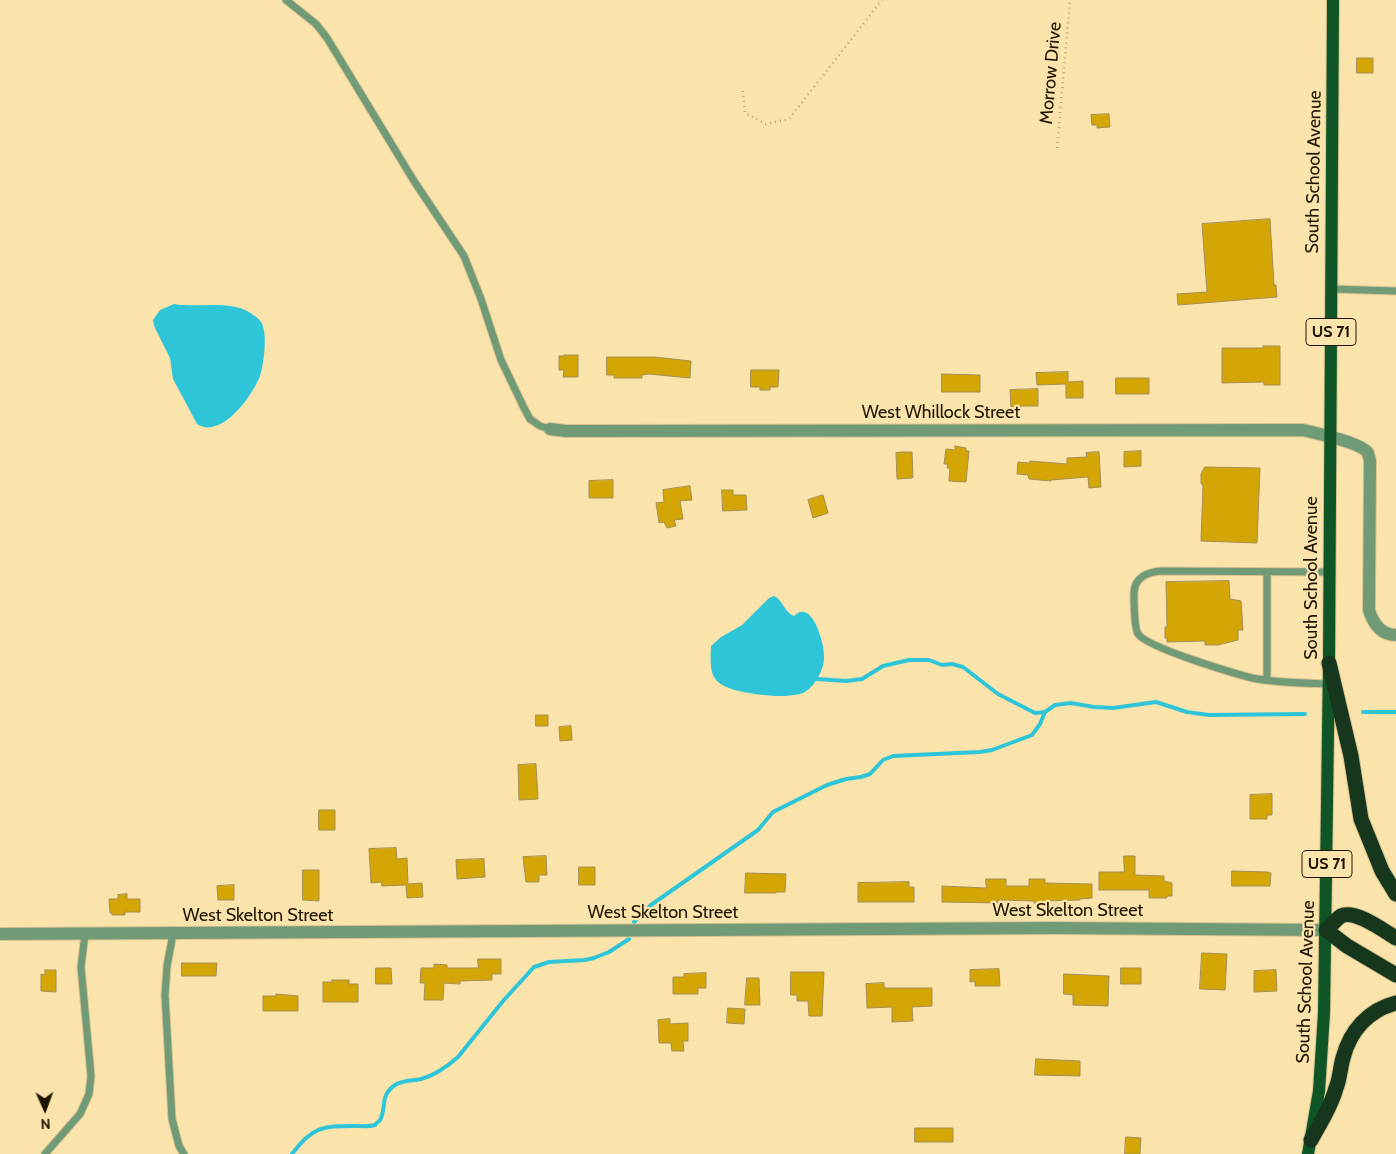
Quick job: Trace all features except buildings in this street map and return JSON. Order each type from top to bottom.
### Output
[{"type":"highway","points":[[1329,663],[1351,756],[1362,819],[1382,871],[1396,894]]},
{"type":"highway","points":[[1396,938],[1363,918],[1347,914],[1340,917],[1326,930],[1347,946],[1396,975]]},
{"type":"highway","points":[[1309,1147],[1332,1101],[1337,1088],[1346,1047],[1358,1026],[1376,1011],[1396,1004]]},
{"type":"main road","name":"South School Avenue","points":[[1309,1147],[1316,1111],[1322,1059],[1326,930],[1333,0]]},
{"type":"street","name":"West Whillock Street","points":[[550,429],[566,431],[1303,430],[1362,448],[1368,454],[1370,461],[1369,610],[1373,622],[1381,630],[1391,635],[1396,635]]},
{"type":"street","name":"West Skelton Street","points":[[0,934],[1054,928],[1326,930]]},
{"type":"lane","points":[[286,0],[316,24],[327,38],[414,181],[464,256],[481,299],[501,360],[524,408],[530,419],[540,426],[550,429]]},
{"type":"lane","points":[[1331,289],[1396,291]]},
{"type":"lane","points":[[1329,572],[1153,571],[1141,577],[1135,587],[1134,595],[1136,628],[1144,640],[1159,647],[1252,678],[1329,684]]},
{"type":"lane","points":[[1267,572],[1267,680]]},
{"type":"lane","points":[[45,1154],[80,1114],[90,1094],[91,1076],[81,967],[85,934]]},
{"type":"lane","points":[[173,934],[167,966],[165,995],[172,1119],[179,1146],[184,1154]]},
{"type":"path","points":[[743,91],[745,113],[766,124],[789,119],[882,0]]},
{"type":"path","name":"Morrow Drive","points":[[1057,148],[1070,0]]},
{"type":"water","points":[[174,304],[226,305],[243,309],[260,320],[263,327],[265,340],[260,376],[251,394],[243,404],[226,421],[216,426],[206,427],[197,424],[173,379],[170,358],[154,326],[153,320],[160,310]]},
{"type":"water","points":[[774,596],[780,600],[791,614],[794,616],[799,612],[804,612],[812,618],[816,625],[824,653],[824,663],[818,678],[807,691],[788,696],[754,694],[722,685],[713,676],[711,646],[721,637],[742,625],[769,598]]},
{"type":"waterway","points":[[817,679],[846,681],[862,679],[883,666],[909,660],[929,660],[942,665],[952,664],[963,667],[998,694],[1035,713],[1045,712]]},
{"type":"waterway","points":[[634,922],[651,905],[758,830],[773,812],[827,785],[870,774],[883,760],[893,756],[980,752],[992,750],[1032,735],[1040,724],[1045,712],[1055,705],[1071,703],[1113,708],[1156,702],[1187,712],[1209,715],[1305,714]]},
{"type":"waterway","points":[[1363,712],[1396,712]]},
{"type":"waterway","points":[[292,1154],[306,1138],[318,1130],[343,1126],[375,1125],[380,1121],[385,1098],[390,1089],[401,1082],[421,1079],[431,1075],[458,1057],[503,1001],[534,967],[549,962],[594,958],[609,952],[629,939]]}]
